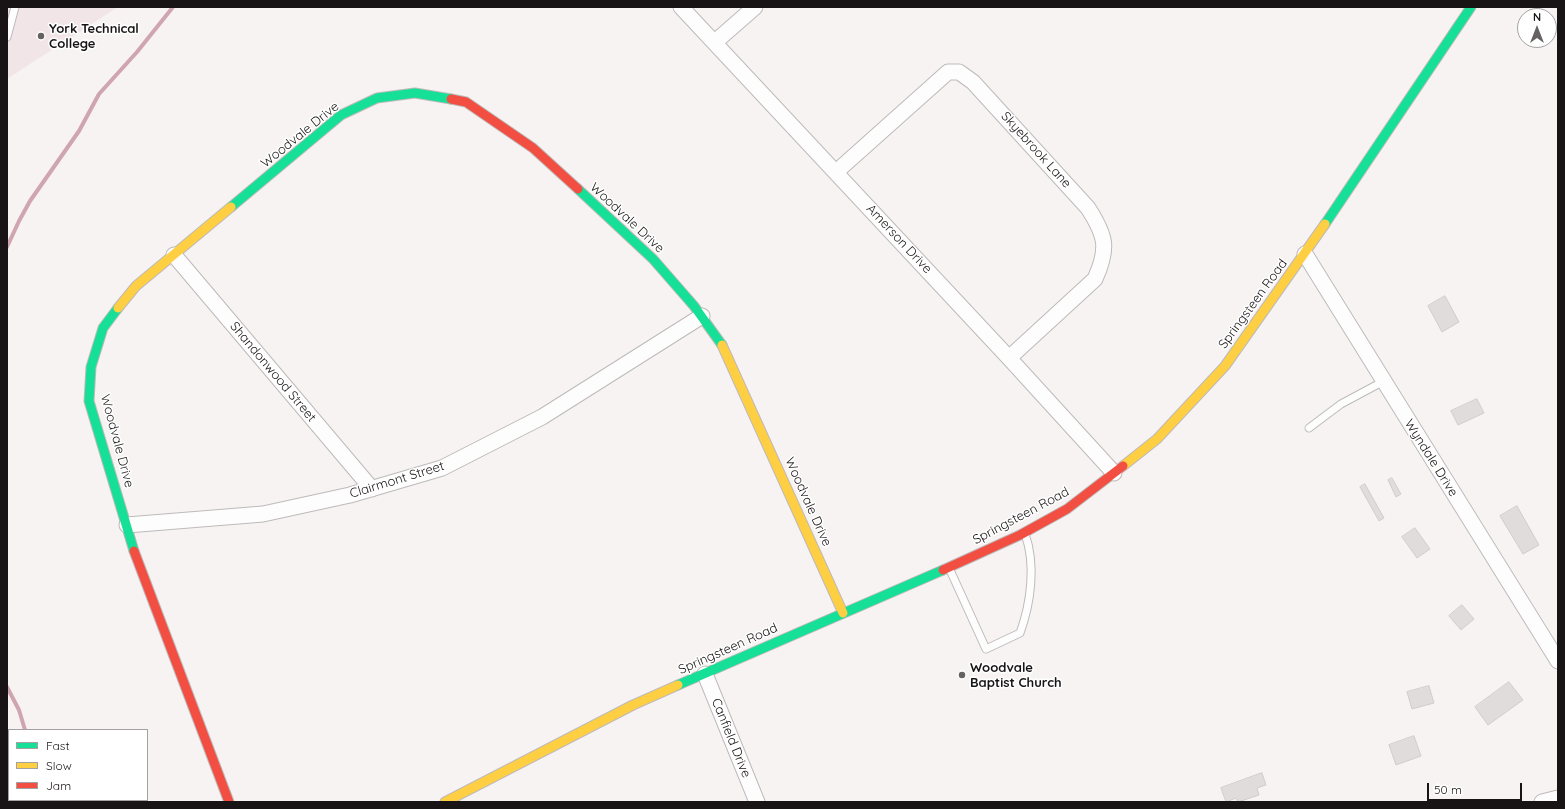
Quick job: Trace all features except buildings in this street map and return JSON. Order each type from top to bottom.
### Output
[{"type":"street","name":"Amerson Drive","points":[[681,7],[1010,358],[1114,473]]},
{"type":"street","points":[[715,42],[755,7]]},
{"type":"street","name":"Springsteen Road","points":[[445,802],[633,705],[843,612],[949,568],[1024,532],[1068,508],[1114,473],[1162,434],[1188,408],[1220,371],[1269,307],[1471,7]]},
{"type":"street","name":"Skyebrook Lane","points":[[836,172],[948,72],[959,72],[973,82],[1088,208],[1101,229],[1104,245],[1102,262],[1095,279],[1010,358]]},
{"type":"street","name":"Woodvale Drive","points":[[228,802],[132,545],[90,401],[91,367],[103,328],[136,286],[341,115],[377,98],[415,93],[466,102],[533,148],[653,259],[702,316],[720,340],[843,612]]},
{"type":"street","name":"Wyndale Drive","points":[[1305,254],[1558,661]]},
{"type":"street","name":"Shandonwood Street","points":[[174,255],[372,489]]},
{"type":"street","name":"Clairmont Street","points":[[127,525],[263,514],[350,495],[442,468],[542,417],[702,316]]},
{"type":"street","name":"Canfield Drive","points":[[705,674],[757,802]]},
{"type":"street","points":[[1542,802],[1558,798]]},
{"type":"lane","points":[[7,36],[15,7]]},
{"type":"lane","points":[[1309,428],[1341,404],[1384,381]]},
{"type":"lane","points":[[949,568],[986,649],[1020,633],[1027,613],[1030,571],[1030,548],[1024,532]]},
{"type":"shaded area","name":"York Technical College","points":[[7,7],[118,7],[7,79]]},
{"type":"waterway","points":[[7,247],[30,201],[79,131],[99,94],[137,52],[173,7]]},
{"type":"waterway","points":[[7,687],[19,710],[25,729]]},
{"type":"traffic: fast","points":[[1325,224],[1471,7]]},
{"type":"traffic: fast","points":[[231,207],[341,115],[377,98],[415,93],[451,99]]},
{"type":"traffic: fast","points":[[578,189],[653,259],[694,306],[722,345]]},
{"type":"traffic: fast","points":[[118,308],[103,328],[91,367],[89,401],[134,551]]},
{"type":"traffic: fast","points":[[678,685],[943,570]]},
{"type":"traffic: slow","points":[[118,308],[136,286],[231,207]]},
{"type":"traffic: slow","points":[[1123,466],[1157,439],[1225,366],[1325,224]]},
{"type":"traffic: slow","points":[[722,345],[843,613]]},
{"type":"traffic: slow","points":[[445,802],[633,705],[678,685]]},
{"type":"traffic: jam","points":[[451,99],[466,102],[533,148],[578,189]]},
{"type":"traffic: jam","points":[[943,570],[1020,535],[1067,509],[1123,466]]},
{"type":"traffic: jam","points":[[134,551],[229,802]]},
{"type":"place","name":"York Technical College","points":[[41,36]]},
{"type":"place","name":"Woodvale Baptist Church","points":[[962,675]]}]
